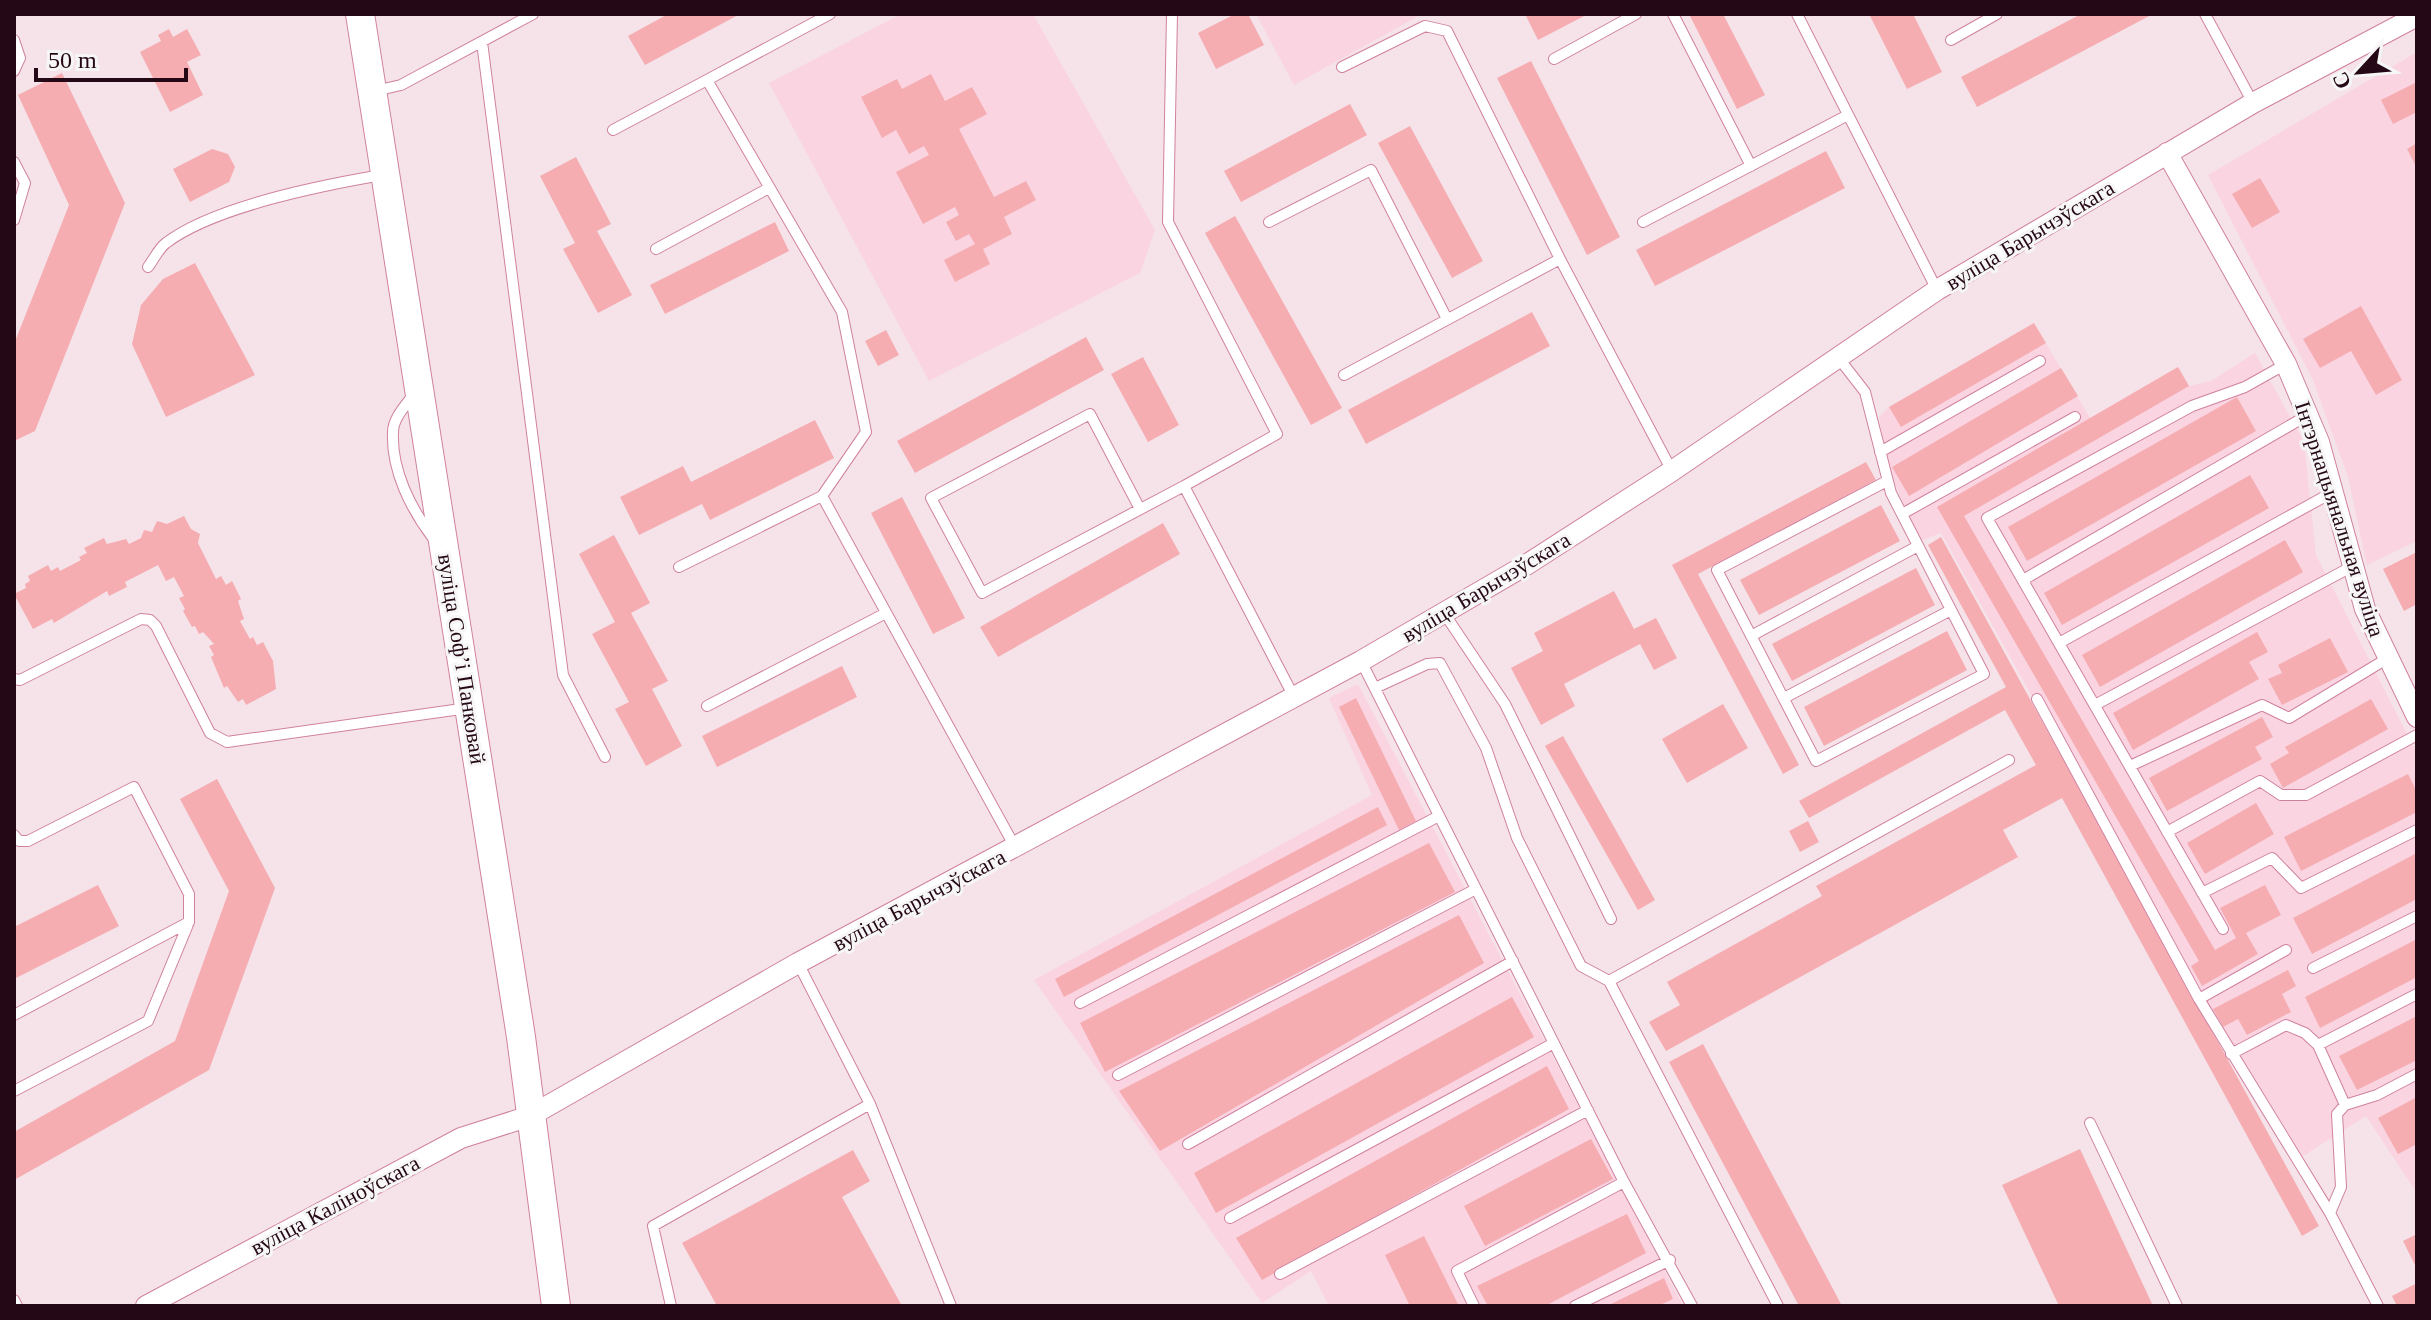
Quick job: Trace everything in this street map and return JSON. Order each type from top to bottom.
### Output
[{"type":"main road","name":"вуліца Софʼі Панковай","points":[[360,14],[470,707],[556,1306]]},
{"type":"street","name":"вуліца Барычэўскага","points":[[530,1116],[798,963],[1016,848],[1444,613],[1672,471],[1937,290],[2253,103],[2417,16]]},
{"type":"street","name":"Інтэрнацыянальная вуліца","points":[[2167,153],[2286,364],[2308,415],[2333,492],[2351,567],[2365,609],[2417,717]]},
{"type":"street","name":"вуліца Каліноўскага","points":[[146,1306],[461,1138],[530,1116]]},
{"type":"lane","points":[[373,91],[401,85],[533,14]]},
{"type":"lane","points":[[613,130],[830,14]]},
{"type":"lane","points":[[1140,509],[1090,414],[931,498],[982,593],[1184,486],[1277,434],[1168,222],[1172,14]]},
{"type":"lane","points":[[1554,59],[1636,14]]},
{"type":"lane","points":[[1673,14],[1751,166]]},
{"type":"lane","points":[[1797,14],[1937,290]]},
{"type":"lane","points":[[1951,40],[1997,14]]},
{"type":"lane","points":[[2205,14],[2253,103]]},
{"type":"lane","points":[[1342,67],[1425,26],[1447,31],[1560,259],[1672,471]]},
{"type":"lane","points":[[14,40],[20,58],[14,71]]},
{"type":"lane","points":[[482,42],[563,675],[605,757]]},
{"type":"lane","points":[[679,567],[822,496],[866,432],[842,312],[707,80]]},
{"type":"lane","points":[[1643,222],[1848,115]]},
{"type":"lane","points":[[14,162],[25,183],[14,220]]},
{"type":"lane","points":[[1269,222],[1371,170],[1447,319]]},
{"type":"lane","points":[[148,267],[163,244],[189,229],[236,210],[386,175]]},
{"type":"lane","points":[[656,249],[769,188]]},
{"type":"lane","points":[[1344,375],[1560,259]]},
{"type":"lane","points":[[1837,356],[1865,392],[1887,481],[1984,674],[1816,761],[1717,570],[1887,481]]},
{"type":"lane","points":[[1880,452],[2040,361]]},
{"type":"lane","points":[[2223,929],[1987,518],[2192,406],[2245,387],[2286,364]]},
{"type":"lane","points":[[2023,580],[2308,415]]},
{"type":"lane","points":[[1902,514],[2075,417]]},
{"type":"lane","points":[[1184,486],[1294,697]]},
{"type":"lane","points":[[2059,643],[2333,492]]},
{"type":"lane","points":[[822,496],[884,614],[1016,848]]},
{"type":"lane","points":[[1751,636],[1918,546]]},
{"type":"lane","points":[[2095,705],[2351,567]]},
{"type":"lane","points":[[1784,698],[1951,610]]},
{"type":"lane","points":[[1444,613],[1505,704],[1611,919]]},
{"type":"lane","points":[[707,706],[884,614]]},
{"type":"lane","points":[[14,679],[20,680],[141,619],[150,620],[156,626],[210,733],[227,742],[470,707]]},
{"type":"lane","points":[[2130,766],[2262,705],[2289,718],[2388,658]]},
{"type":"lane","points":[[1361,661],[1624,1182],[1670,1260],[1692,1306]]},
{"type":"lane","points":[[1375,688],[1427,664],[1440,663],[1486,748],[1517,838],[1581,966],[1609,981],[1778,1306]]},
{"type":"lane","points":[[2037,699],[2199,999],[2330,1213],[2378,1306]]},
{"type":"lane","points":[[2167,832],[2260,781],[2281,795],[2306,795],[2417,735]]},
{"type":"lane","points":[[1609,981],[2009,760]]},
{"type":"lane","points":[[14,835],[19,841],[28,841],[134,787],[189,894],[189,922],[148,1021],[14,1091]]},
{"type":"lane","points":[[1080,1003],[1439,816]]},
{"type":"lane","points":[[2202,893],[2272,858],[2301,888],[2417,830]]},
{"type":"lane","points":[[1118,1075],[1476,889]]},
{"type":"lane","points":[[2313,968],[2417,916]]},
{"type":"lane","points":[[14,1015],[189,922]]},
{"type":"lane","points":[[2199,999],[2286,950]]},
{"type":"lane","points":[[1188,1144],[1513,961]]},
{"type":"lane","points":[[798,963],[870,1104],[951,1306]]},
{"type":"lane","points":[[2318,1045],[2417,994]]},
{"type":"lane","points":[[2231,1054],[2286,1025],[2305,1033],[2318,1045],[2345,1105]]},
{"type":"lane","points":[[1230,1218],[1554,1043]]},
{"type":"lane","points":[[2330,1213],[2341,1187],[2337,1114],[2345,1105],[2377,1095],[2417,1074]]},
{"type":"lane","points":[[671,1306],[653,1226],[870,1104]]},
{"type":"lane","points":[[1280,1274],[1588,1110]]},
{"type":"lane","points":[[2090,1123],[2177,1306]]},
{"type":"lane","points":[[1474,1306],[1457,1271],[1624,1182]]},
{"type":"lane","points":[[1575,1306],[1670,1260]]},
{"type":"lane","points":[[14,1300],[17,1306]]},
{"type":"shaded area","points":[[901,14],[1033,14],[1155,230],[1140,273],[929,381],[769,83]]},
{"type":"shaded area","points":[[1256,14],[1422,14],[1294,85]]},
{"type":"shaded area","points":[[2417,52],[2417,541],[2367,565],[2348,477],[2313,380],[2208,175]]},
{"type":"shaded area","points":[[2034,323],[2090,418],[2178,367],[2189,386],[2211,381],[2255,353],[2304,442],[2316,555],[2417,754],[2417,1193],[2366,1116],[2292,1163],[1941,533],[1920,541],[1887,466],[1879,417],[1889,407]]},
{"type":"shaded area","points":[[1358,684],[1683,1306],[1329,1306],[1311,1271],[1262,1303],[1034,980],[1372,795],[1329,698]]},
{"type":"building","points":[[668,14],[740,14],[645,65],[628,36]]},
{"type":"building","points":[[1235,14],[1248,14],[1264,45],[1216,69],[1198,33]]},
{"type":"building","points":[[1525,14],[1588,14],[1538,40]]},
{"type":"building","points":[[1689,14],[1723,14],[1765,95],[1737,109]]},
{"type":"building","points":[[1869,14],[1913,14],[1942,72],[1907,89]]},
{"type":"building","points":[[2081,14],[2153,14],[1977,107],[1961,77]]},
{"type":"building","points":[[169,29],[173,37],[187,29],[201,55],[187,62],[203,95],[170,112],[140,52],[161,41],[158,35]]},
{"type":"building","points":[[1531,61],[1620,237],[1587,255],[1497,78]]},
{"type":"building","points":[[62,73],[125,203],[35,431],[14,441],[14,344],[69,205],[18,95]]},
{"type":"building","points":[[931,74],[945,101],[972,87],[987,114],[959,129],[994,197],[1026,181],[1036,200],[1004,217],[1012,234],[983,249],[990,264],[955,282],[944,260],[975,244],[969,234],[956,241],[946,222],[959,215],[955,207],[923,224],[896,172],[929,155],[924,146],[909,154],[896,130],[882,138],[861,97],[897,79],[902,89]]},
{"type":"building","points":[[2417,82],[2417,112],[2393,124],[2381,100]]},
{"type":"building","points":[[1350,104],[1367,135],[1241,202],[1224,171]]},
{"type":"building","points":[[1410,126],[1483,261],[1452,278],[1378,143]]},
{"type":"building","points":[[2417,143],[2417,168],[2407,149]]},
{"type":"building","points":[[212,149],[228,154],[235,167],[229,182],[190,202],[173,169]]},
{"type":"building","points":[[1826,151],[1845,188],[1655,286],[1636,250]]},
{"type":"building","points":[[576,157],[611,224],[597,231],[632,295],[598,313],[563,249],[575,243],[540,176]]},
{"type":"building","points":[[2260,178],[2280,212],[2252,228],[2232,194]]},
{"type":"building","points":[[1235,216],[1342,408],[1311,425],[1205,233]]},
{"type":"building","points":[[775,222],[789,251],[665,314],[650,285]]},
{"type":"building","points":[[195,263],[255,375],[166,417],[132,344],[141,305],[163,279]]},
{"type":"building","points":[[2361,306],[2402,380],[2376,395],[2351,351],[2320,368],[2303,339]]},
{"type":"building","points":[[1532,312],[1550,346],[1366,444],[1348,410]]},
{"type":"building","points":[[2034,323],[2046,343],[1901,427],[1889,407]]},
{"type":"building","points":[[886,330],[899,355],[878,366],[865,341]]},
{"type":"building","points":[[1086,337],[1104,370],[915,473],[897,441]]},
{"type":"building","points":[[1143,357],[1179,425],[1148,442],[1111,374]]},
{"type":"building","points":[[2178,367],[2189,386],[1964,516],[2215,950],[2236,938],[2220,908],[2265,885],[2281,915],[2246,933],[2258,954],[2202,986],[2191,966],[2199,961],[1937,507]]},
{"type":"building","points":[[2061,368],[2078,396],[1909,496],[1892,467]]},
{"type":"building","points":[[2237,397],[2256,431],[2027,561],[2008,527]]},
{"type":"building","points":[[815,420],[834,458],[710,520],[702,504],[639,535],[620,497],[683,466],[691,482]]},
{"type":"building","points":[[1866,462],[1876,480],[1698,574],[1799,765],[1783,774],[1672,565]]},
{"type":"building","points":[[2250,475],[2269,508],[2062,625],[2044,593]]},
{"type":"building","points":[[902,497],[965,618],[933,634],[871,513]]},
{"type":"building","points":[[1881,505],[1900,541],[1759,615],[1740,580]]},
{"type":"building","points":[[184,516],[191,529],[200,534],[198,543],[216,579],[221,576],[226,585],[232,581],[241,599],[238,601],[244,619],[240,621],[250,639],[253,637],[257,645],[263,642],[273,661],[276,689],[246,705],[243,699],[238,702],[227,686],[224,688],[211,657],[214,655],[209,646],[214,644],[203,632],[199,634],[195,626],[192,627],[183,611],[185,609],[179,598],[184,596],[174,577],[166,581],[158,565],[125,582],[127,587],[109,596],[107,591],[54,623],[52,619],[33,629],[14,594],[26,588],[25,584],[30,581],[28,576],[48,565],[51,571],[58,567],[60,571],[81,560],[79,557],[87,553],[84,548],[104,538],[107,544],[126,539],[129,544],[141,538],[144,530],[152,532],[157,521],[167,524]]},
{"type":"building","points":[[1163,523],[1180,554],[998,657],[980,627]]},
{"type":"building","points":[[614,535],[650,603],[631,613],[668,681],[652,689],[682,746],[646,766],[615,709],[629,702],[592,634],[615,622],[579,554]]},
{"type":"building","points":[[1941,537],[2319,1226],[2302,1236],[2062,798],[2003,830],[2018,857],[1666,1051],[1649,1022],[1680,1005],[1667,982],[1822,896],[1816,886],[2036,765],[2005,710],[1809,818],[1799,801],[2006,687],[1928,545]]},
{"type":"building","points":[[2285,540],[2303,572],[2100,687],[2082,655]]},
{"type":"building","points":[[2417,552],[2417,604],[2404,611],[2383,569]]},
{"type":"building","points":[[1916,568],[1935,605],[1792,681],[1772,644]]},
{"type":"building","points":[[1614,591],[1634,629],[1656,618],[1677,658],[1654,670],[1640,644],[1564,684],[1575,706],[1541,725],[1511,668],[1543,651],[1534,633]]},
{"type":"building","points":[[1947,631],[1967,670],[1824,746],[1804,707]]},
{"type":"building","points":[[2257,632],[2268,652],[2249,662],[2259,679],[2133,750],[2113,713]]},
{"type":"building","points":[[2330,638],[2348,672],[2282,705],[2268,679],[2282,673],[2278,665]]},
{"type":"building","points":[[842,666],[857,697],[717,767],[702,736]]},
{"type":"building","points":[[1356,698],[1416,821],[1399,830],[1339,707]]},
{"type":"building","points":[[2371,699],[2388,729],[2283,788],[2270,764],[2289,753],[2285,747]]},
{"type":"building","points":[[1723,704],[1748,748],[1687,783],[1662,739]]},
{"type":"building","points":[[2262,717],[2273,737],[2255,747],[2262,759],[2167,811],[2149,778]]},
{"type":"building","points":[[1563,736],[1655,900],[1638,910],[1545,746]]},
{"type":"building","points":[[2408,774],[2417,792],[2417,812],[2301,871],[2284,837]]},
{"type":"building","points":[[217,779],[275,888],[209,1070],[16,1179],[14,1132],[175,1041],[229,891],[180,799]]},
{"type":"building","points":[[2256,803],[2274,834],[2205,874],[2187,843]]},
{"type":"building","points":[[1378,807],[1387,825],[1064,997],[1055,979]]},
{"type":"building","points":[[1808,821],[1819,842],[1800,852],[1789,831]]},
{"type":"building","points":[[1429,843],[1455,892],[1105,1072],[1080,1023]]},
{"type":"building","points":[[2417,853],[2417,899],[2312,954],[2293,918]]},
{"type":"building","points":[[98,885],[119,926],[14,979],[14,927]]},
{"type":"building","points":[[1459,915],[1484,963],[1160,1151],[1119,1091]]},
{"type":"building","points":[[2417,939],[2417,977],[2320,1028],[2305,997]]},
{"type":"building","points":[[2288,970],[2296,986],[2282,994],[2291,1012],[2247,1035],[2238,1019],[2223,1027],[2213,1009]]},
{"type":"building","points":[[1512,997],[1534,1037],[1216,1213],[1194,1173]]},
{"type":"building","points":[[2417,1016],[2417,1060],[2357,1090],[2339,1056]]},
{"type":"building","points":[[1703,1044],[1842,1306],[1799,1306],[1669,1062]]},
{"type":"building","points":[[1547,1066],[1569,1109],[1262,1280],[1236,1238]]},
{"type":"building","points":[[2417,1097],[2417,1144],[2398,1154],[2378,1118]]},
{"type":"building","points":[[1591,1139],[1613,1179],[1485,1246],[1464,1206]]},
{"type":"building","points":[[2080,1149],[2153,1306],[2059,1306],[2002,1185]]},
{"type":"building","points":[[853,1150],[870,1181],[842,1197],[902,1306],[717,1306],[682,1243]]},
{"type":"building","points":[[1627,1214],[1646,1253],[1545,1306],[1488,1306],[1477,1286]]},
{"type":"building","points":[[2417,1234],[2417,1269],[2403,1241]]},
{"type":"building","points":[[1424,1236],[1459,1306],[1410,1306],[1385,1255]]},
{"type":"building","points":[[1664,1278],[1673,1299],[1658,1306],[1607,1306]]},
{"type":"building","points":[[2417,1283],[2417,1306],[2397,1306],[2392,1296]]}]
